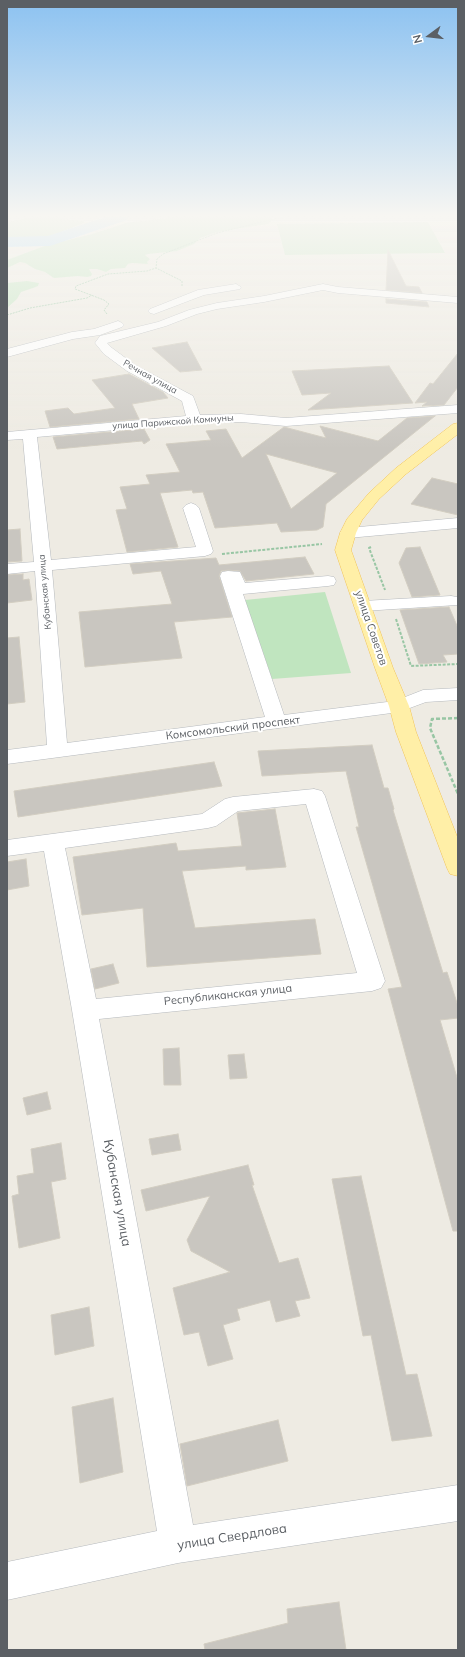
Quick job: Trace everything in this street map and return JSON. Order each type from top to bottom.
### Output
[{"type":"main road","name":"улица Советов","points":[[458,427],[400,471],[374,496],[355,519],[348,533],[343,550],[384,668],[399,706],[406,732],[458,868]]},
{"type":"street","points":[[145,315],[195,294]]},
{"type":"street","points":[[7,353],[72,336],[100,336],[162,324],[193,312],[217,306],[287,294]]},
{"type":"street","points":[[390,294],[458,300]]},
{"type":"street","points":[[100,336],[112,327],[132,320]]},
{"type":"street","name":"Речная улица","points":[[100,336],[101,343],[108,351],[131,368],[188,399],[194,419]]},
{"type":"street","name":"улица Парижской Коммуны","points":[[7,436],[194,419],[240,418],[286,422],[458,409]]},
{"type":"street","name":"Кубанская улица","points":[[30,434],[43,566],[58,751]]},
{"type":"street","points":[[7,569],[205,551],[191,508]]},
{"type":"street","points":[[348,533],[458,523]]},
{"type":"street","points":[[277,723],[228,576],[234,576],[239,589],[328,581]]},
{"type":"street","points":[[363,606],[451,602]]},
{"type":"street","name":"Комсомольский проспект","points":[[7,757],[399,706],[423,696],[458,694]]},
{"type":"street","name":"Республиканская улица","points":[[53,841],[208,821],[233,804],[314,796],[372,981],[85,1010]]},
{"type":"street","points":[[7,848],[53,841]]},
{"type":"street","name":"Кубанская улица","points":[[53,841],[85,1010],[178,1545]]},
{"type":"street","name":"улица Свердлова","points":[[7,1581],[178,1545],[458,1503]]},
{"type":"path","points":[[7,316],[30,308],[87,298],[92,295],[109,304],[104,310],[113,320],[112,327]]},
{"type":"path","points":[[228,576],[221,554],[322,544]]},
{"type":"path","points":[[411,666],[458,664]]},
{"type":"path","points":[[458,718],[432,719],[430,728],[458,794]]},
{"type":"green space","points":[[7,294],[20,294],[17,299],[7,308]]},
{"type":"green space","points":[[325,592],[351,673],[272,679],[245,600]]},
{"type":"building","points":[[386,299],[427,302],[429,307],[386,303]]},
{"type":"building","points":[[187,342],[202,370],[180,372],[152,348]]},
{"type":"building","points":[[458,353],[458,387],[444,405],[422,406],[427,402],[415,403],[430,383],[433,384]]},
{"type":"building","points":[[389,366],[413,403],[308,410],[331,393],[302,395],[292,371]]},
{"type":"building","points":[[129,374],[163,392],[168,398],[132,404],[139,419],[50,427],[45,411],[68,408],[74,414],[115,408],[92,380]]},
{"type":"building","points":[[435,416],[326,504],[323,527],[317,530],[281,532],[277,523],[215,528],[203,492],[193,493],[192,490],[160,493],[178,547],[127,552],[116,510],[127,509],[120,487],[150,484],[146,475],[180,472],[166,444],[211,440],[206,431],[226,429],[242,458],[284,427],[326,438],[320,426],[378,441],[407,418]],"holes":[[[266,454],[337,473],[291,509]]]},
{"type":"building","points":[[144,429],[150,440],[144,444],[142,441],[57,449],[53,437]]},
{"type":"building","points":[[432,478],[458,484],[458,515],[411,504]]},
{"type":"building","points":[[20,529],[22,561],[7,562],[7,530]]},
{"type":"building","points":[[420,547],[440,595],[412,597],[399,563],[406,548]]},
{"type":"building","points":[[305,557],[314,574],[246,581],[240,571],[221,571],[219,576],[232,617],[174,622],[182,658],[85,667],[79,612],[172,604],[161,571],[133,574],[130,564],[216,558],[219,565]]},
{"type":"building","points":[[23,574],[23,580],[29,579],[32,600],[7,603],[7,575]]},
{"type":"building","points":[[449,607],[458,628],[458,654],[443,655],[447,662],[419,664],[400,610]]},
{"type":"building","points":[[19,637],[25,702],[7,704],[7,638]]},
{"type":"building","points":[[372,745],[384,788],[388,788],[393,810],[443,973],[447,972],[458,1006],[458,1018],[440,1020],[458,1081],[458,1231],[453,1231],[388,989],[402,987],[356,827],[359,827],[346,771],[262,776],[258,751]]},
{"type":"building","points":[[214,762],[222,786],[18,817],[14,791]]},
{"type":"building","points":[[275,809],[286,867],[246,870],[246,866],[182,871],[195,928],[315,919],[321,954],[147,967],[143,908],[82,915],[73,857],[176,843],[178,851],[242,846],[237,813]]},
{"type":"building","points":[[26,859],[29,886],[7,890],[7,862]]},
{"type":"building","points":[[113,964],[119,983],[95,989],[91,969]]},
{"type":"building","points":[[179,1048],[181,1085],[164,1085],[163,1049]]},
{"type":"building","points":[[244,1054],[247,1078],[230,1079],[228,1055]]},
{"type":"building","points":[[47,1092],[51,1109],[27,1115],[23,1098]]},
{"type":"building","points":[[178,1134],[181,1150],[152,1155],[149,1139]]},
{"type":"building","points":[[61,1143],[66,1179],[51,1182],[60,1238],[19,1248],[12,1196],[19,1194],[17,1176],[34,1173],[31,1149]]},
{"type":"building","points":[[248,1165],[254,1185],[252,1185],[279,1263],[298,1258],[310,1298],[295,1301],[300,1316],[276,1322],[270,1300],[237,1309],[240,1320],[223,1325],[233,1359],[208,1366],[199,1332],[184,1335],[173,1288],[230,1272],[191,1251],[187,1240],[210,1196],[146,1211],[141,1190]]},
{"type":"building","points":[[361,1176],[406,1375],[417,1374],[432,1436],[392,1441],[371,1335],[363,1336],[332,1179]]},
{"type":"building","points":[[89,1307],[94,1346],[55,1355],[51,1315]]},
{"type":"building","points":[[113,1398],[123,1472],[80,1483],[72,1407]]},
{"type":"building","points":[[278,1420],[288,1461],[187,1486],[180,1444]]},
{"type":"building","points":[[339,1602],[346,1650],[205,1650],[204,1644],[288,1623],[287,1609]]}]
